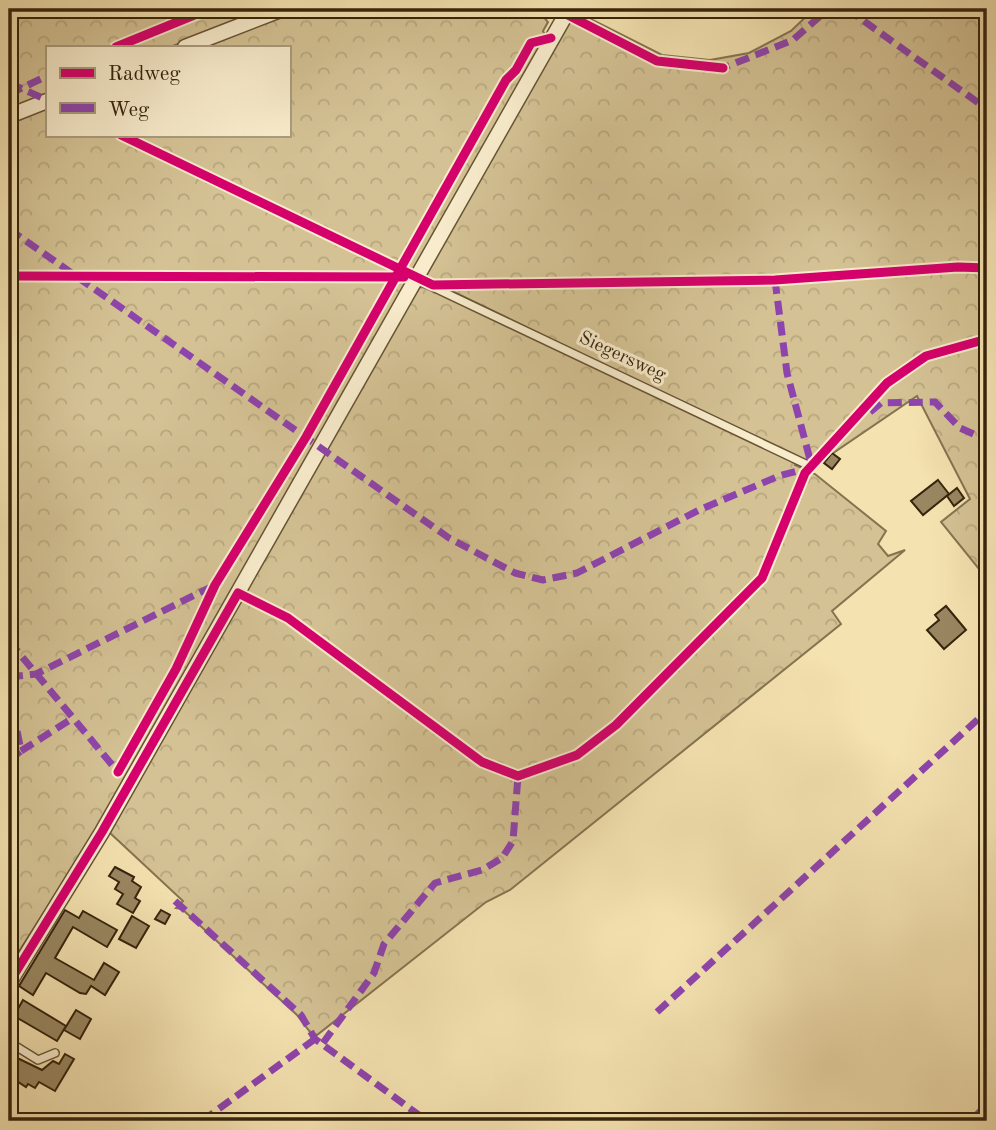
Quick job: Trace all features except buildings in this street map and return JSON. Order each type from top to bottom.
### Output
[{"type":"street","points":[[188,46],[283,9]]},
{"type":"street","points":[[9,983],[102,832],[569,9]]},
{"type":"street","points":[[9,116],[46,101]]},
{"type":"lane","name":"Siegersweg","points":[[416,279],[812,467]]},
{"type":"lane","points":[[9,1042],[37,1060],[55,1053]]},
{"type":"green space","points":[[9,9],[269,9],[173,46],[46,46],[46,95],[9,110]]},
{"type":"green space","points":[[300,9],[537,9],[548,22],[543,31],[546,37],[101,824],[9,967],[9,123],[46,108],[46,136],[290,136],[290,46],[205,46]]},
{"type":"green space","points":[[814,9],[987,9],[987,579],[941,522],[970,499],[917,396],[814,466],[423,277],[573,10],[662,55],[710,60],[749,53],[791,31]]},
{"type":"green space","points":[[417,287],[431,288],[796,462],[795,465],[815,474],[886,531],[878,544],[888,556],[905,550],[832,611],[841,624],[510,890],[486,902],[317,1035],[310,1032],[297,1015],[182,909],[176,908],[183,901],[109,832]]},
{"type":"marked path","points":[[716,67],[723,68],[793,40],[828,9]]},
{"type":"marked path","points":[[847,9],[987,109]]},
{"type":"marked path","points":[[9,94],[46,76]]},
{"type":"marked path","points":[[9,83],[46,100]]},
{"type":"marked path","points":[[9,229],[449,538],[515,573],[543,580],[577,573],[699,510],[779,476],[808,468]]},
{"type":"marked path","points":[[775,280],[787,373],[812,467]]},
{"type":"marked path","points":[[870,412],[881,403],[935,402],[960,428],[987,440]]},
{"type":"marked path","points":[[9,677],[36,674],[215,585]]},
{"type":"marked path","points":[[9,641],[118,772],[120,767]]},
{"type":"marked path","points":[[9,690],[21,751],[9,760]]},
{"type":"marked path","points":[[657,1012],[987,711]]},
{"type":"marked path","points":[[21,751],[73,718]]},
{"type":"marked path","points":[[323,1043],[374,973],[384,944],[435,883],[482,870],[502,858],[513,841],[518,776]]},
{"type":"marked path","points":[[175,901],[301,1015],[315,1039],[427,1121]]},
{"type":"marked path","points":[[202,1121],[315,1039]]},
{"type":"marked path","points":[[971,1121],[987,1104]]},
{"type":"cycle path","points":[[118,46],[209,9]]},
{"type":"cycle path","points":[[566,14],[657,61],[723,68]]},
{"type":"cycle path","points":[[118,772],[176,669],[215,585],[306,437],[506,80],[516,70],[531,43],[551,38]]},
{"type":"cycle path","points":[[123,136],[433,285],[775,280],[958,267],[987,268]]},
{"type":"cycle path","points":[[9,276],[404,277]]},
{"type":"cycle path","points":[[9,983],[102,832],[238,593],[288,618],[482,762],[518,776],[577,755],[616,725],[762,578],[805,473],[887,383],[926,356],[987,339]]}]
